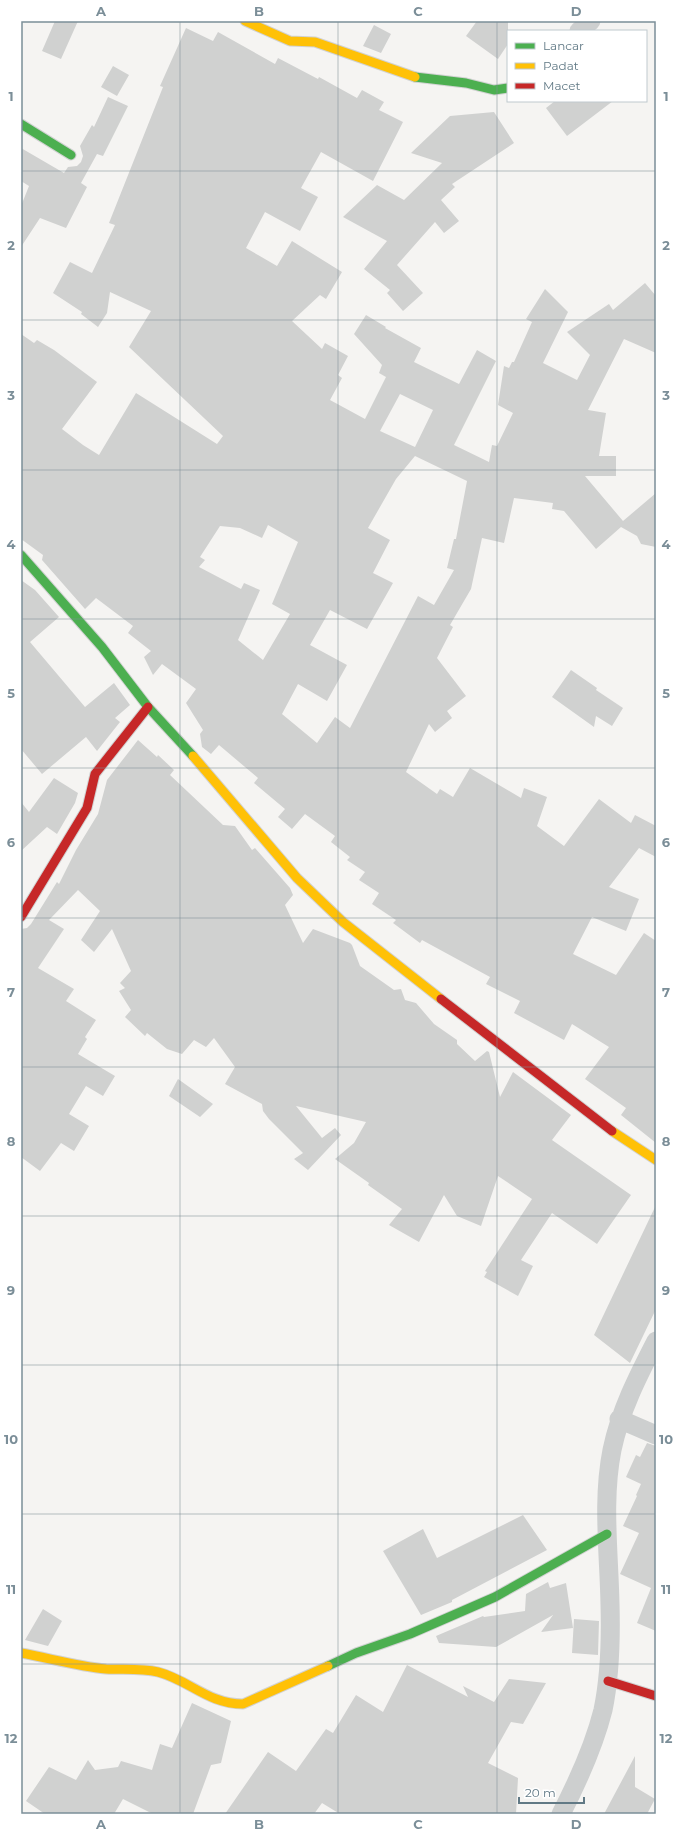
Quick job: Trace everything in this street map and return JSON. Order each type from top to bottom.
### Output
[{"type":"street","points":[[245,21],[278,37],[290,41],[315,42],[411,77],[466,83],[494,90],[507,88]]},
{"type":"street","points":[[580,30],[591,21]]},
{"type":"street","points":[[21,124],[70,155]]},
{"type":"street","points":[[21,555],[102,647],[148,706],[213,778],[296,878],[343,922],[604,1124],[656,1160]]},
{"type":"street","points":[[21,918],[87,808],[94,774],[148,706]]},
{"type":"street","points":[[561,1814],[579,1778],[597,1732],[608,1681],[610,1606],[607,1534],[608,1480],[619,1419],[656,1341]]},
{"type":"street","points":[[619,1419],[656,1435]]},
{"type":"street","points":[[21,1653],[105,1668],[151,1670],[167,1675],[195,1690],[224,1702],[243,1704],[356,1653],[410,1634],[495,1597],[607,1534]]},
{"type":"street","points":[[608,1681],[656,1696]]},
{"type":"building","points":[[55,21],[78,21],[61,59],[42,51]]},
{"type":"building","points":[[477,21],[508,21],[507,46],[498,59],[466,36]]},
{"type":"building","points":[[374,25],[391,34],[381,53],[363,46]]},
{"type":"building","points":[[186,28],[213,41],[218,32],[275,64],[278,58],[318,79],[319,77],[357,98],[362,90],[384,102],[379,110],[403,122],[373,181],[321,152],[301,188],[318,197],[300,231],[265,212],[246,248],[277,266],[292,241],[342,272],[326,299],[320,295],[292,321],[322,349],[325,343],[348,356],[338,375],[342,378],[330,400],[365,419],[386,377],[379,373],[382,365],[354,334],[366,315],[386,327],[385,328],[421,348],[414,362],[459,384],[477,350],[496,361],[454,445],[489,462],[492,445],[497,446],[513,413],[498,405],[504,366],[509,368],[512,362],[514,362],[532,322],[526,319],[545,289],[568,312],[543,363],[577,380],[590,355],[567,332],[609,304],[613,310],[645,283],[656,296],[656,353],[624,339],[588,410],[606,413],[599,456],[616,456],[616,476],[585,476],[623,521],[656,493],[656,547],[641,544],[637,536],[621,527],[596,549],[564,511],[552,509],[553,503],[514,498],[504,543],[482,538],[471,589],[450,625],[453,627],[437,658],[466,696],[447,711],[452,718],[435,732],[429,724],[406,772],[437,794],[440,789],[453,797],[470,768],[521,798],[524,788],[547,797],[537,826],[564,846],[599,799],[631,823],[635,815],[656,826],[656,857],[639,848],[609,887],[639,899],[626,931],[592,917],[573,954],[616,975],[644,933],[656,941],[656,1143],[621,1115],[626,1108],[585,1079],[609,1047],[572,1024],[564,1040],[514,1013],[520,1001],[486,984],[490,977],[422,940],[420,943],[393,923],[396,920],[372,904],[379,893],[359,880],[365,872],[347,860],[350,857],[331,842],[335,836],[305,814],[292,829],[278,817],[285,809],[254,783],[258,778],[219,745],[211,754],[202,747],[200,734],[203,730],[186,703],[196,689],[162,664],[153,675],[144,657],[151,651],[128,633],[133,626],[96,598],[85,609],[42,560],[43,555],[21,539],[21,334],[34,343],[37,340],[54,350],[97,382],[62,429],[99,455],[136,393],[217,444],[223,436],[129,347],[151,311],[110,292],[107,313],[98,327],[81,314],[82,312],[53,293],[70,262],[92,273],[115,225],[109,223],[163,87],[160,86]],"holes":[[[400,394],[433,410],[415,447],[380,431]],[[415,456],[467,481],[456,539],[454,539],[447,568],[454,570],[434,605],[418,596],[350,728],[335,717],[317,743],[282,714],[298,684],[327,701],[347,665],[310,645],[330,610],[367,629],[393,583],[373,573],[390,540],[368,528],[396,479]],[[268,525],[298,542],[272,604],[290,614],[263,660],[238,640],[260,590],[244,583],[241,589],[199,567],[205,560],[200,557],[220,526],[240,528],[262,538]]]},
{"type":"building","points":[[113,66],[129,75],[117,96],[101,87]]},
{"type":"building","points":[[108,97],[128,106],[103,156],[97,154],[81,183],[87,187],[66,228],[40,218],[21,247],[21,206],[29,186],[21,181],[21,148],[64,173],[68,167],[77,166],[81,162],[83,156],[80,146],[92,125],[94,127]]},
{"type":"building","points":[[554,102],[612,102],[567,136],[546,108]]},
{"type":"building","points":[[494,112],[514,143],[452,184],[455,187],[441,200],[459,221],[444,233],[435,222],[397,265],[423,293],[403,311],[387,293],[390,290],[364,269],[387,241],[343,217],[377,185],[404,200],[442,163],[411,153],[450,116]]},
{"type":"building","points":[[21,580],[35,590],[59,617],[30,642],[85,707],[114,683],[130,705],[115,718],[120,722],[97,751],[86,737],[42,774],[21,749]]},
{"type":"building","points":[[571,670],[597,688],[596,690],[623,708],[612,726],[596,716],[594,727],[552,697]]},
{"type":"building","points":[[138,740],[157,757],[158,755],[174,770],[170,775],[223,825],[235,826],[252,850],[255,848],[290,888],[293,895],[285,905],[303,943],[313,929],[350,943],[360,966],[394,990],[401,989],[405,1000],[416,1003],[434,1024],[457,1040],[457,1044],[475,1061],[487,1051],[489,1052],[500,1097],[513,1072],[571,1115],[552,1140],[631,1195],[597,1244],[552,1213],[521,1260],[533,1266],[518,1296],[484,1277],[487,1272],[485,1271],[532,1199],[498,1176],[481,1226],[457,1216],[444,1195],[419,1242],[389,1225],[402,1209],[335,1159],[354,1143],[366,1122],[296,1106],[322,1138],[335,1128],[341,1135],[308,1170],[294,1159],[303,1153],[269,1119],[263,1111],[262,1104],[225,1084],[235,1067],[214,1038],[206,1047],[194,1040],[182,1054],[167,1049],[147,1033],[145,1036],[125,1017],[131,1010],[119,991],[125,988],[120,983],[131,971],[112,929],[94,952],[81,940],[100,911],[78,890],[49,920],[64,929],[38,968],[74,989],[66,1001],[96,1020],[85,1037],[87,1039],[78,1054],[115,1076],[103,1096],[86,1086],[69,1114],[89,1126],[74,1151],[61,1143],[40,1171],[21,1157],[21,929],[27,928],[31,924],[57,882],[59,884],[76,850],[98,814],[107,780]]},
{"type":"building","points":[[54,778],[78,793],[75,803],[57,834],[47,827],[21,851],[21,802],[29,812]]},
{"type":"building","points":[[178,1079],[213,1104],[200,1117],[169,1096]]},
{"type":"building","points":[[656,1205],[656,1309],[630,1363],[594,1335]]},
{"type":"building","points":[[647,1443],[656,1446],[656,1631],[637,1623],[651,1588],[620,1574],[639,1533],[623,1526],[641,1484],[626,1477],[636,1455],[640,1457]]},
{"type":"building","points":[[523,1515],[547,1550],[452,1600],[452,1602],[421,1615],[383,1551],[423,1529],[437,1558]]},
{"type":"building","points":[[548,1582],[550,1588],[566,1583],[573,1628],[541,1632],[553,1615],[496,1647],[439,1643],[436,1636],[483,1616],[525,1611],[526,1594]]},
{"type":"building","points":[[43,1609],[62,1621],[48,1646],[25,1640]]},
{"type":"building","points":[[574,1619],[599,1621],[598,1655],[572,1653]]},
{"type":"building","points":[[407,1665],[468,1697],[463,1686],[494,1702],[509,1679],[546,1683],[523,1724],[511,1722],[488,1763],[518,1778],[516,1814],[340,1814],[322,1803],[314,1814],[225,1814],[268,1752],[296,1771],[326,1729],[333,1733],[356,1695],[383,1712]]},
{"type":"building","points":[[192,1703],[231,1721],[221,1763],[211,1765],[193,1814],[153,1814],[123,1799],[114,1814],[45,1814],[26,1801],[49,1767],[76,1780],[88,1760],[95,1770],[118,1767],[121,1761],[152,1770],[160,1744],[172,1748]]},
{"type":"building","points":[[635,1756],[635,1787],[655,1799],[647,1814],[604,1814]]},
{"type":"traffic: fast","points":[[415,77],[466,83],[494,90],[507,88]]},
{"type":"traffic: fast","points":[[21,124],[71,155]]},
{"type":"traffic: fast","points":[[21,555],[102,647],[148,707],[193,756]]},
{"type":"traffic: fast","points":[[328,1666],[356,1653],[410,1634],[495,1597],[607,1534]]},
{"type":"traffic: slow","points":[[245,21],[290,41],[315,42],[415,77]]},
{"type":"traffic: slow","points":[[193,756],[297,878],[343,922],[441,999]]},
{"type":"traffic: slow","points":[[612,1131],[656,1160]]},
{"type":"traffic: slow","points":[[21,1653],[95,1668],[158,1672],[179,1680],[219,1700],[243,1704],[328,1666]]},
{"type":"traffic: jam","points":[[21,917],[87,808],[95,774],[148,707]]},
{"type":"traffic: jam","points":[[441,999],[612,1131]]},
{"type":"traffic: jam","points":[[608,1681],[656,1696]]}]
